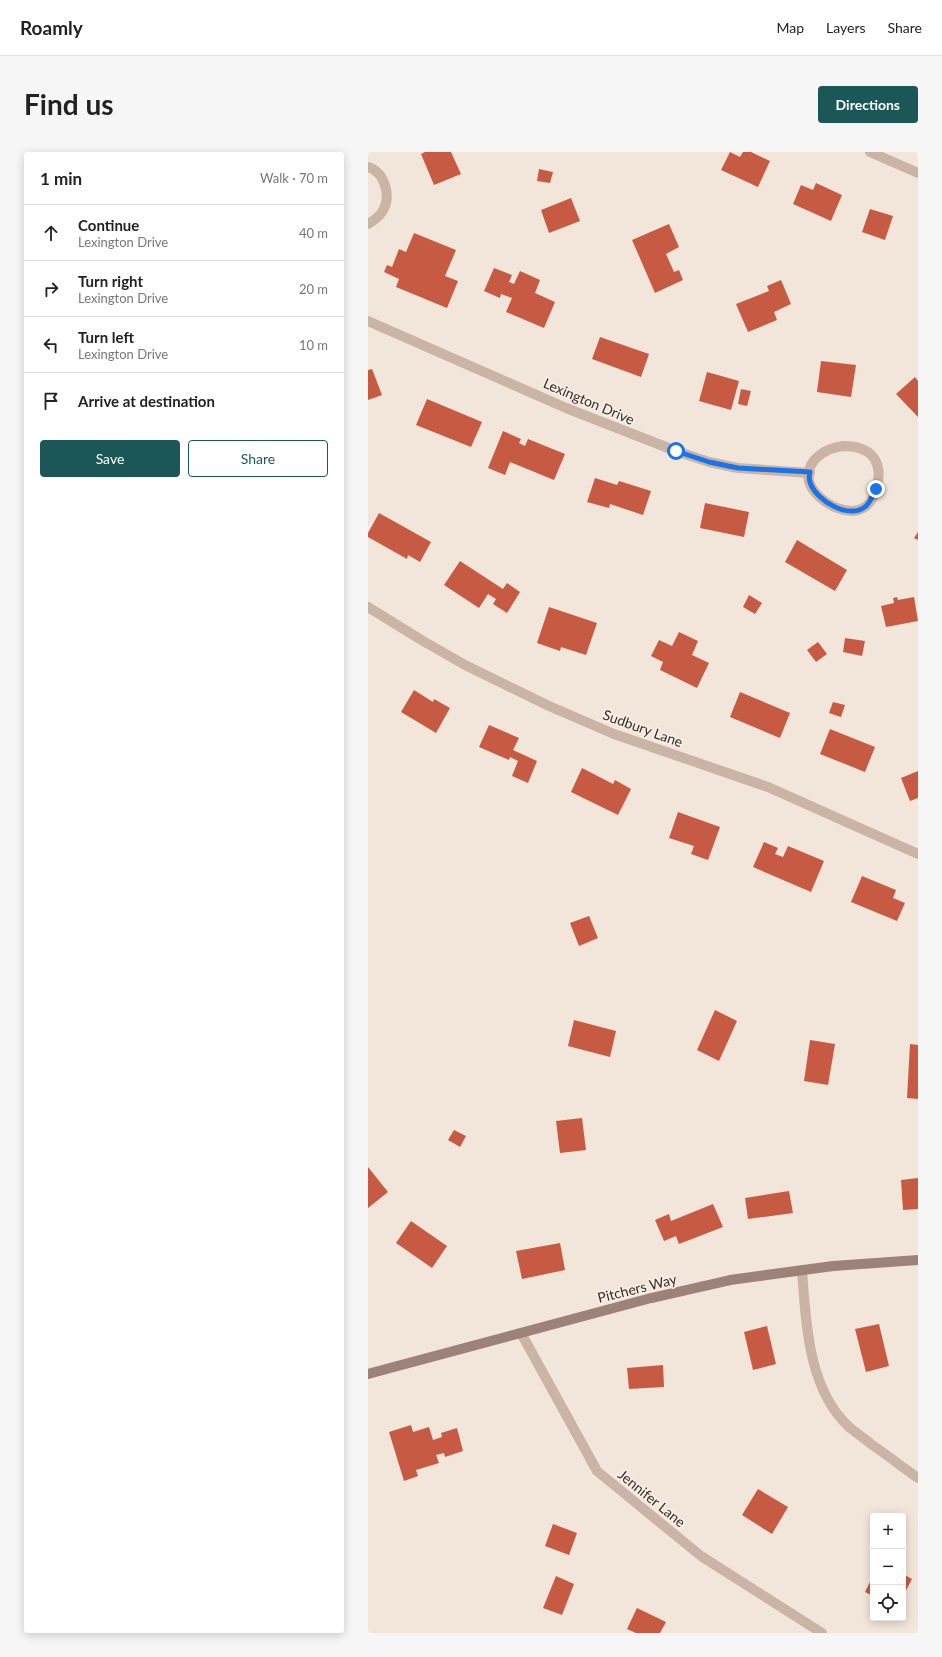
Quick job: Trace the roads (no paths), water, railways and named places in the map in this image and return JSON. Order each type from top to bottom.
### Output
[{"type":"main road","name":"Pitchers Way","points":[[368,1374],[521,1333],[730,1280],[833,1266],[918,1260]]},
{"type":"street","points":[[870,152],[918,173]]},
{"type":"street","points":[[368,167],[382,177],[386,194],[383,211],[377,218],[368,224]]},
{"type":"street","name":"Lexington Drive","points":[[368,321],[566,408],[676,451],[709,462],[738,468],[810,472]]},
{"type":"street","points":[[852,446],[862,448],[876,461],[878,479],[872,499],[866,507],[850,512],[835,507],[813,489],[809,481],[810,472],[812,463],[825,451],[834,447],[852,446]]},
{"type":"street","name":"Sudbury Lane","points":[[368,606],[423,642],[467,666],[549,706],[614,734],[768,787],[918,854]]},
{"type":"street","points":[[802,1270],[806,1315],[813,1358],[824,1393],[849,1427],[918,1478]]},
{"type":"street","name":"Jennifer Lane","points":[[521,1333],[597,1471],[702,1556],[822,1633]]}]
